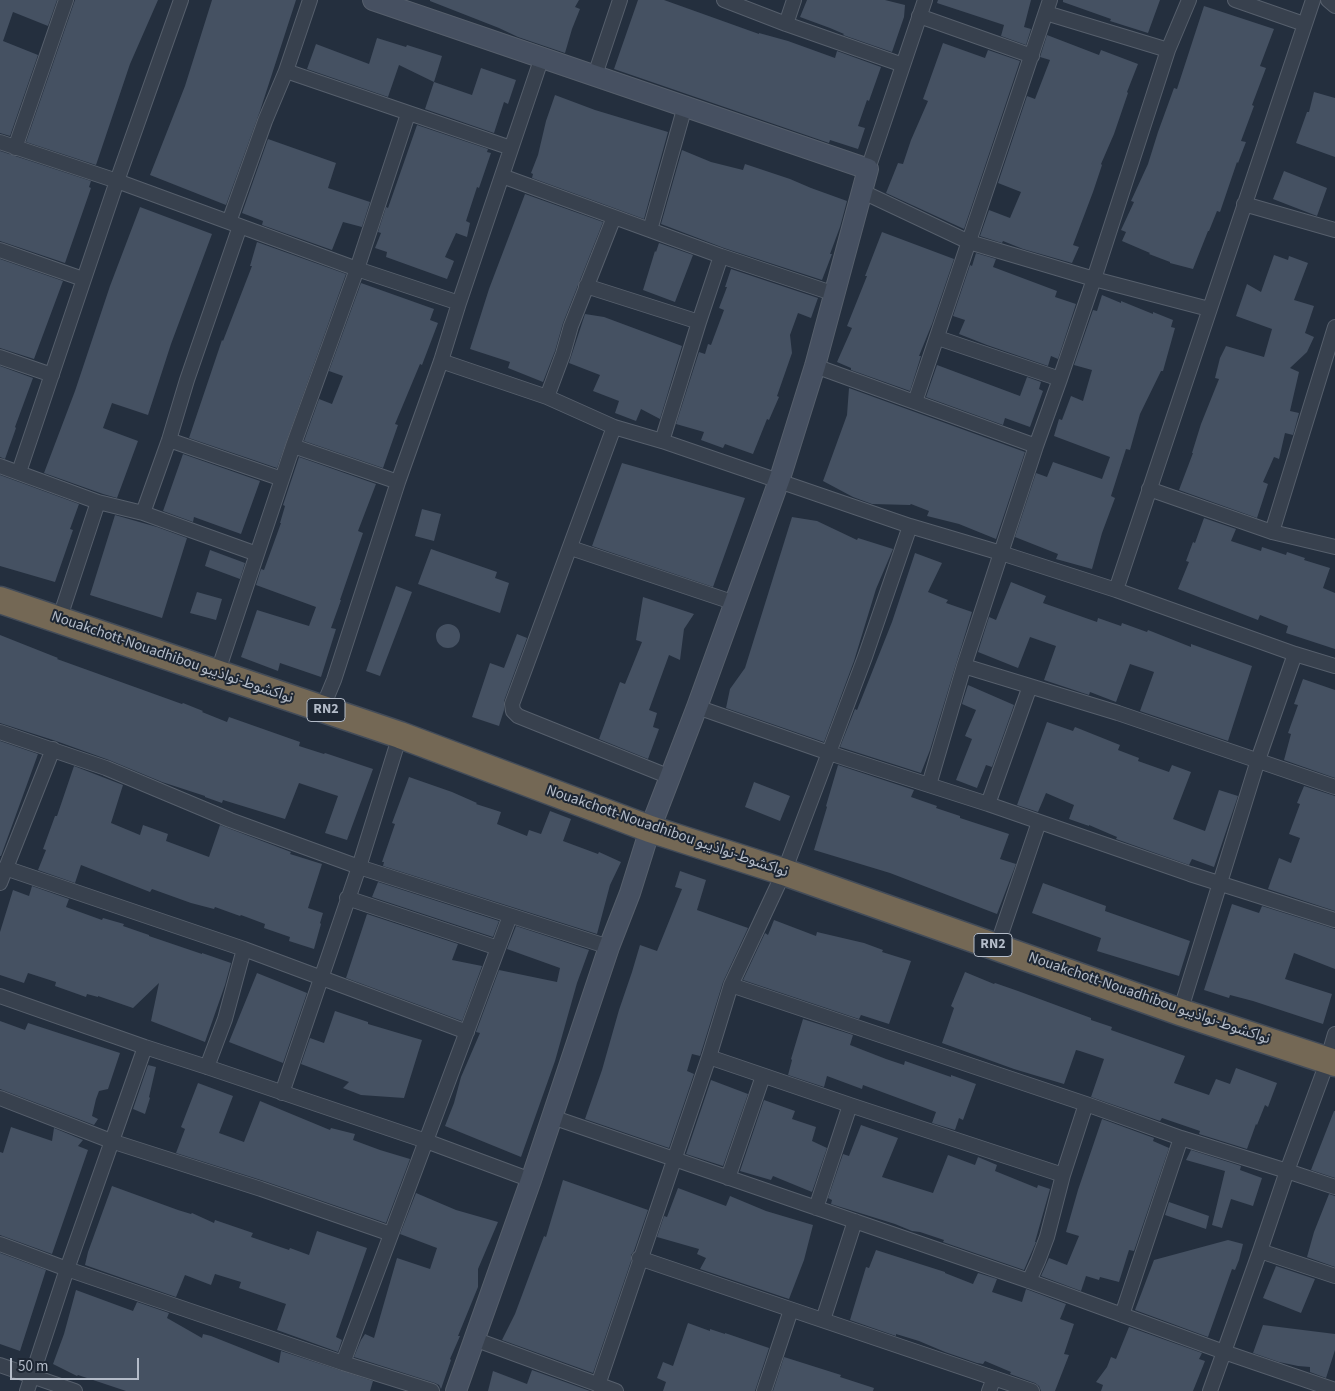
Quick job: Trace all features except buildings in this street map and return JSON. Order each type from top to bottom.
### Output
[{"type":"highway","name":"Nouakchott-Nouadhibou نواكشوط-نواذيبو","points":[[0,600],[400,735],[650,829],[784,872],[1180,1012],[1330,1062]]},
{"type":"street","points":[[15,148],[66,0]]},
{"type":"street","points":[[19,472],[116,181],[181,0]]},
{"type":"street","points":[[143,513],[169,440],[265,122],[286,71],[310,0]]},
{"type":"street","points":[[373,0],[868,169]]},
{"type":"street","points":[[595,75],[620,0]]},
{"type":"street","points":[[724,0],[903,65]]},
{"type":"street","points":[[786,24],[794,0]]},
{"type":"street","points":[[456,1391],[531,1180],[609,947],[630,893],[650,829],[697,707],[778,481],[815,366],[861,191],[925,0]]},
{"type":"street","points":[[928,786],[964,666],[1036,446],[1094,280],[1168,50],[1188,0]]},
{"type":"street","points":[[1234,0],[1304,24]]},
{"type":"street","points":[[1116,590],[1313,0]]},
{"type":"street","points":[[1328,0],[1335,6]]},
{"type":"street","points":[[916,402],[1048,6],[1168,50]]},
{"type":"street","points":[[919,16],[1032,56]]},
{"type":"street","points":[[322,709],[334,680],[398,482],[441,361],[542,57]]},
{"type":"street","points":[[286,71],[511,148]]},
{"type":"street","points":[[650,230],[685,106]]},
{"type":"street","points":[[217,674],[293,446],[357,269],[408,114]]},
{"type":"street","points":[[0,142],[116,181],[357,269],[459,303]]},
{"type":"street","points":[[502,176],[721,256],[835,294]]},
{"type":"street","points":[[861,191],[969,242],[1094,280],[1210,309]]},
{"type":"street","points":[[1244,204],[1335,230]]},
{"type":"street","points":[[547,397],[571,326],[614,217]]},
{"type":"street","points":[[0,250],[83,279]]},
{"type":"street","points":[[662,441],[698,322],[721,256]]},
{"type":"street","points":[[586,286],[698,322]]},
{"type":"street","points":[[1272,532],[1335,329]]},
{"type":"street","points":[[938,338],[1060,379]]},
{"type":"street","points":[[0,357],[52,375]]},
{"type":"street","points":[[441,361],[547,397],[614,427],[662,441],[910,526],[1116,590],[1335,666]]},
{"type":"street","points":[[815,366],[1036,446]]},
{"type":"street","points":[[614,427],[512,704],[513,711],[518,716],[670,777]]},
{"type":"street","points":[[169,440],[282,479]]},
{"type":"street","points":[[293,446],[398,482]]},
{"type":"street","points":[[0,466],[98,502],[143,513],[257,554]]},
{"type":"street","points":[[1149,489],[1272,532],[1335,547]]},
{"type":"street","points":[[59,620],[98,502]]},
{"type":"street","points":[[598,1385],[732,985],[784,872],[865,657],[910,526]]},
{"type":"street","points":[[571,548],[735,603]]},
{"type":"street","points":[[1180,1012],[1258,760],[1296,654]]},
{"type":"street","points":[[964,666],[1118,713],[1335,787]]},
{"type":"street","points":[[988,804],[1030,686]]},
{"type":"street","points":[[697,707],[1190,874],[1335,920]]},
{"type":"street","points":[[0,732],[106,768],[230,820],[358,867],[609,947]]},
{"type":"street","points":[[282,1093],[400,735]]},
{"type":"street","points":[[0,883],[53,749]]},
{"type":"street","points":[[997,946],[1039,822]]},
{"type":"street","points":[[6,868],[244,949],[467,1032]]},
{"type":"street","points":[[347,898],[498,948]]},
{"type":"street","points":[[344,1362],[510,916]]},
{"type":"street","points":[[207,1067],[225,1019],[244,949]]},
{"type":"street","points":[[732,985],[1086,1104],[1181,1138],[1335,1187]]},
{"type":"street","points":[[0,996],[145,1047],[426,1141],[531,1180]]},
{"type":"street","points":[[1210,1391],[1324,1068],[1330,1062],[1335,1034]]},
{"type":"street","points":[[27,1391],[111,1140],[145,1047]]},
{"type":"street","points":[[708,1056],[1063,1175]]},
{"type":"street","points":[[728,1178],[763,1076]]},
{"type":"street","points":[[0,1098],[111,1140],[391,1234]]},
{"type":"street","points":[[1029,1281],[1047,1237],[1063,1175],[1086,1104]]},
{"type":"street","points":[[816,1208],[850,1105]]},
{"type":"street","points":[[552,1117],[1029,1281],[1335,1390]]},
{"type":"street","points":[[1122,1315],[1181,1138]]},
{"type":"street","points":[[823,1320],[855,1221]]},
{"type":"street","points":[[0,1244],[67,1269],[432,1391]]},
{"type":"street","points":[[1260,1251],[1335,1276]]},
{"type":"street","points":[[639,1258],[823,1320],[992,1384],[1032,1391]]},
{"type":"street","points":[[764,1391],[791,1310]]},
{"type":"street","points":[[474,1339],[616,1391]]},
{"type":"street","points":[[0,1365],[75,1391]]}]
